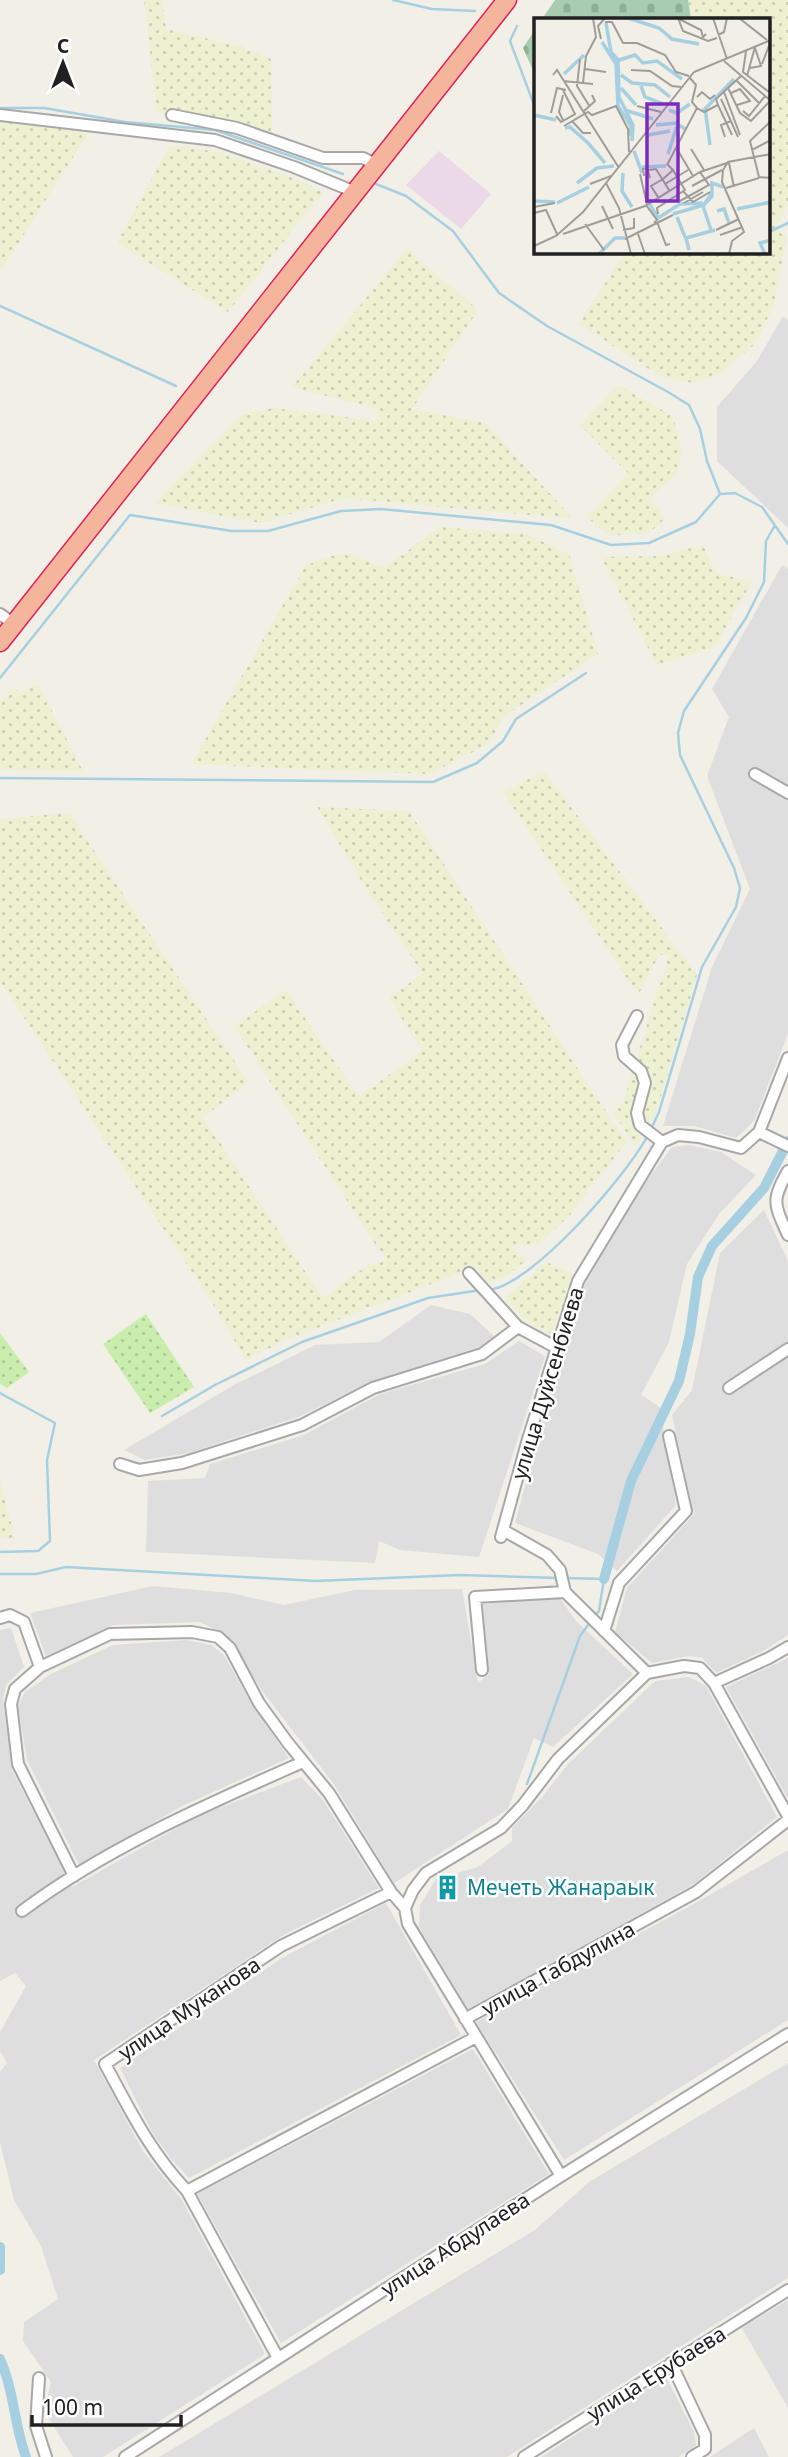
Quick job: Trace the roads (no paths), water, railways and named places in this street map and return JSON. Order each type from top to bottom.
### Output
[{"type":"highway","points":[[0,642],[7,619],[377,165],[507,0]]},
{"type":"street","points":[[0,115],[215,140],[294,167],[355,192]]},
{"type":"street","points":[[172,115],[237,128],[323,159],[363,158],[377,165]]},
{"type":"street","points":[[755,774],[788,793]]},
{"type":"street","points":[[637,1016],[622,1045],[624,1056],[641,1070],[645,1083],[637,1113],[640,1125],[662,1142],[678,1135],[699,1137],[741,1148],[759,1132],[788,1058]]},
{"type":"street","points":[[759,1132],[788,1146]]},
{"type":"street","name":"улица Дуйсенбиева","points":[[565,1592],[560,1570],[547,1555],[502,1534],[528,1439],[578,1281],[662,1142]]},
{"type":"street","points":[[788,1171],[776,1193],[777,1209],[788,1235]]},
{"type":"street","points":[[469,1273],[518,1327],[557,1348]]},
{"type":"street","points":[[120,1464],[139,1470],[182,1464],[302,1425],[373,1388],[482,1354],[518,1327]]},
{"type":"street","points":[[729,1388],[788,1349]]},
{"type":"street","points":[[604,1631],[619,1583],[686,1511],[669,1436]]},
{"type":"street","points":[[482,1670],[475,1597],[565,1592],[648,1673]]},
{"type":"street","points":[[0,1618],[9,1615],[24,1622],[40,1667]]},
{"type":"street","points":[[74,1876],[19,1764],[10,1704],[15,1689],[40,1667],[110,1634],[192,1632],[218,1637],[230,1648],[259,1703],[329,1793],[391,1892],[405,1908],[408,1924],[561,2176]]},
{"type":"street","points":[[714,1683],[788,1647]]},
{"type":"street","points":[[405,1908],[412,1890],[426,1873],[501,1828],[523,1805],[558,1759],[648,1673],[684,1666],[700,1668],[714,1683],[788,1818]]},
{"type":"street","points":[[22,1911],[50,1890],[188,1812],[303,1762]]},
{"type":"street","name":"улица Габдулина","points":[[465,2019],[696,1892],[788,1818]]},
{"type":"street","name":"улица Муканова","points":[[278,2358],[187,2191],[146,2141],[105,2064],[281,1947],[391,1892]]},
{"type":"street","name":"улица Абдулаева","points":[[125,2457],[561,2176],[788,2034]]},
{"type":"street","name":"улица Габдулина","points":[[187,2191],[476,2037]]},
{"type":"street","name":"улица Ерубаева","points":[[524,2457],[788,2290]]},
{"type":"street","points":[[671,2363],[705,2435],[705,2449],[692,2457]]},
{"type":"street","points":[[39,2378],[36,2426],[46,2457]]},
{"type":"waterway","points":[[393,0],[432,9],[475,11]]},
{"type":"waterway","points":[[517,26],[510,41],[534,105]]},
{"type":"waterway","points":[[0,108],[44,108],[125,122],[215,130],[343,174]]},
{"type":"waterway","points":[[376,184],[406,196],[453,231],[499,293],[547,326],[689,405],[700,429],[707,461],[720,494]]},
{"type":"waterway","points":[[770,232],[788,223]]},
{"type":"waterway","points":[[0,306],[176,386]]},
{"type":"waterway","points":[[0,678],[130,515],[232,531],[268,531],[341,511],[381,509],[551,525],[611,545],[649,543],[696,522],[720,494],[735,493],[762,507],[788,544]]},
{"type":"waterway","points":[[651,1129],[659,1112],[702,967],[736,907],[740,888],[734,868],[680,755],[678,733],[684,711],[746,618],[764,582],[766,541],[774,527]]},
{"type":"waterway","points":[[0,778],[433,782],[477,763],[503,741],[516,719],[586,673]]},
{"type":"waterway","points":[[488,1290],[507,1284],[529,1270],[577,1226],[620,1176],[648,1135]]},
{"type":"waterway","points":[[604,1579],[631,1481],[679,1381],[690,1334],[698,1277],[712,1246],[764,1188],[788,1141]]},
{"type":"waterway","points":[[162,1416],[215,1385],[302,1342],[428,1298],[481,1290]]},
{"type":"waterway","points":[[0,1393],[55,1423],[47,1460],[50,1541],[38,1551],[0,1552]]},
{"type":"waterway","points":[[0,1574],[36,1574],[66,1567],[315,1581],[460,1575],[559,1578]]},
{"type":"waterway","points":[[565,1578],[604,1579],[599,1611],[595,1616]]},
{"type":"waterway","points":[[527,1784],[580,1636],[591,1621]]},
{"type":"waterway","points":[[0,2247],[0,2270]]},
{"type":"waterway","points":[[0,2359],[26,2457]]},
{"type":"place","name":"Мечеть Жанараык","points":[[447,1887]]}]
